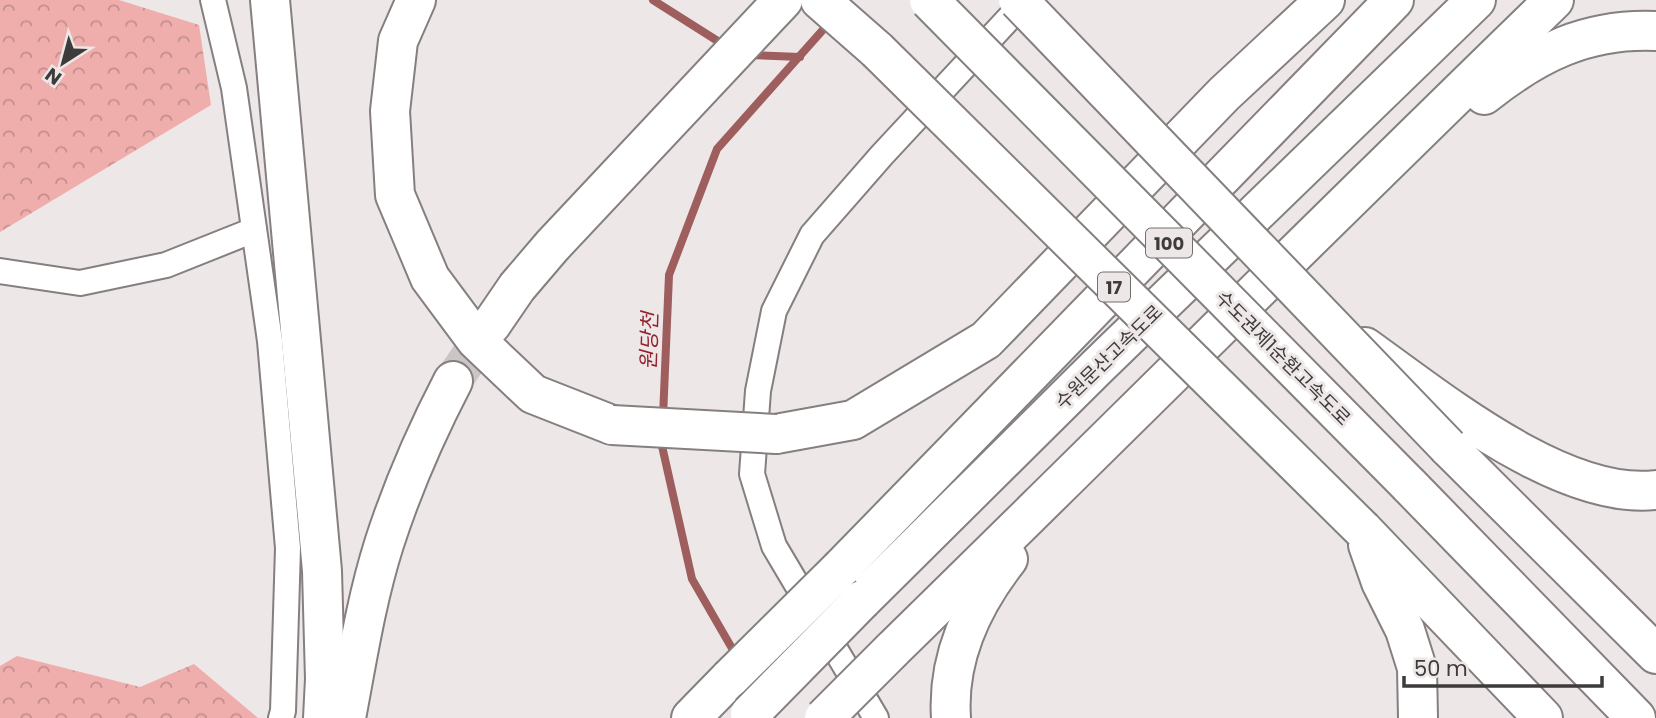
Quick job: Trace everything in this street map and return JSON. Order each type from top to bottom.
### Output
[{"type":"highway","points":[[270,0],[322,571],[325,679],[323,718]]},
{"type":"highway","points":[[416,0],[398,41],[390,111],[395,195],[430,278],[476,340],[533,394],[612,425],[776,434],[853,420],[986,341],[1224,94],[1325,0]]},
{"type":"highway","points":[[491,324],[517,287],[552,246],[783,0]]},
{"type":"highway","points":[[820,0],[877,50],[1363,530],[1543,718]]},
{"type":"highway","points":[[836,0],[877,50]]},
{"type":"highway","name":"수도권제1순환고속도로","points":[[929,0],[1636,718]]},
{"type":"highway","points":[[1018,0],[1320,314],[1461,436],[1656,654]]},
{"type":"highway","name":"17","points":[[691,718],[842,567],[1394,0]]},
{"type":"highway","name":"수원문산고속도로","points":[[748,716],[1098,366],[1476,0]]},
{"type":"highway","points":[[824,718],[1316,230],[1554,0]]},
{"type":"highway","points":[[1316,230],[1511,74],[1548,51],[1589,36],[1627,29],[1656,30]]},
{"type":"highway","points":[[346,718],[367,607],[383,546],[406,481],[453,381]]},
{"type":"highway","points":[[951,718],[950,690],[958,653],[970,619],[994,576],[1026,535],[1142,405]]},
{"type":"highway","points":[[1461,436],[1529,457],[1570,475],[1613,488],[1656,490]]},
{"type":"highway","points":[[1363,530],[1381,582],[1405,630],[1417,668],[1418,718]]},
{"type":"street","points":[[213,0],[234,88],[270,341],[288,548],[281,718]]},
{"type":"street","points":[[876,718],[774,546],[752,474],[758,391],[774,311],[812,235],[882,155],[1026,0]]},
{"type":"street","points":[[0,271],[80,283],[166,265],[254,230]]},
{"type":"green space","points":[[0,0],[119,0],[199,25],[211,105],[0,232]]},
{"type":"green space","points":[[17,656],[140,687],[194,664],[258,718],[0,718],[0,666]]},
{"type":"waterway","points":[[653,0],[724,45]]},
{"type":"waterway","name":"원당천","points":[[663,417],[669,275],[717,149],[829,23]]},
{"type":"waterway","points":[[748,55],[800,57]]},
{"type":"waterway","name":"원당천","points":[[662,437],[692,579],[737,657]]},
{"type":"tunnel","points":[[453,381],[491,325]]}]
